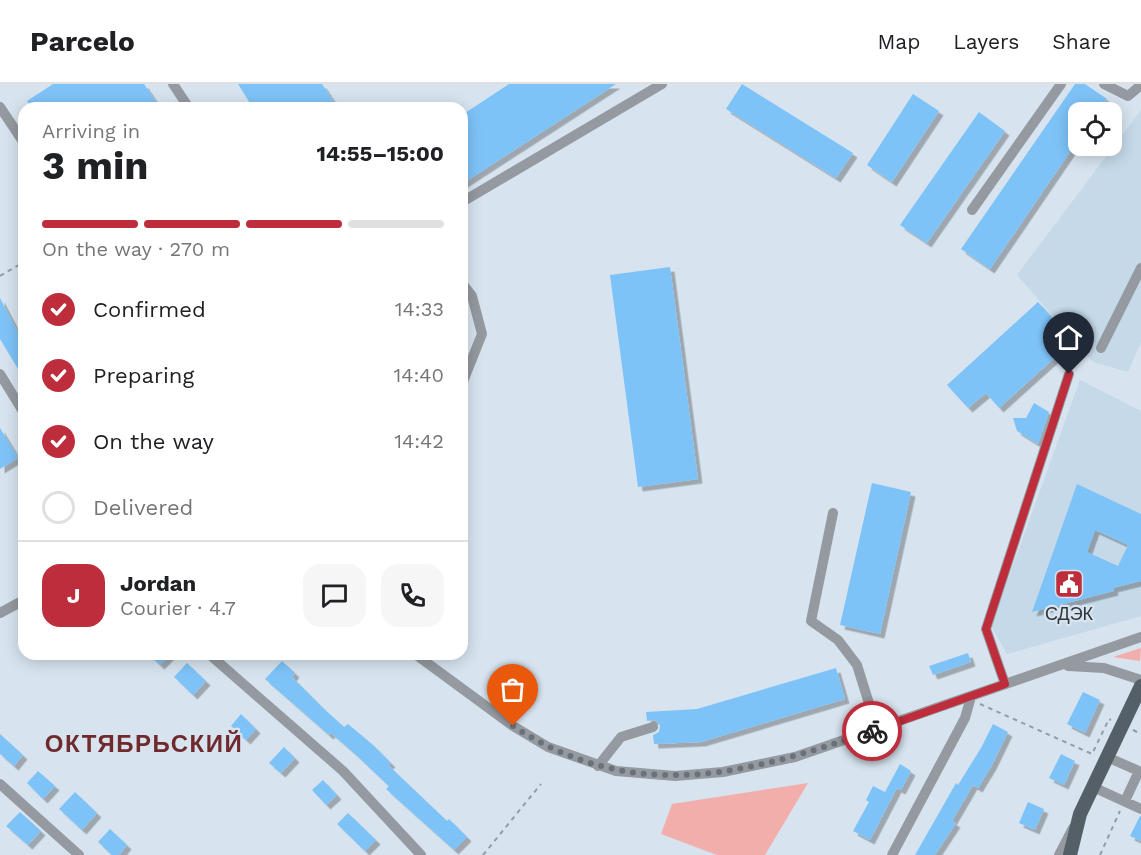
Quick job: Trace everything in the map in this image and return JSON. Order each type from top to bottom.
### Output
[{"type":"main road","points":[[1070,855],[1080,814],[1141,686]]},
{"type":"street","points":[[173,84],[185,102]]},
{"type":"street","points":[[468,198],[662,84]]},
{"type":"street","points":[[972,210],[1061,84]]},
{"type":"street","points":[[1104,84],[1128,96],[1141,85]]},
{"type":"street","points":[[0,107],[18,134]]},
{"type":"street","points":[[1101,348],[1141,268]]},
{"type":"street","points":[[468,291],[472,296],[482,334],[468,369]]},
{"type":"street","points":[[0,374],[18,403]]},
{"type":"street","points":[[1005,684],[986,629],[1069,374]]},
{"type":"street","points":[[833,513],[811,621],[838,640],[856,664],[878,729]]},
{"type":"street","points":[[0,613],[18,603]]},
{"type":"street","points":[[423,660],[531,738],[598,766],[626,773],[658,776],[723,772],[795,758],[1141,637]]},
{"type":"street","points":[[216,660],[343,771],[421,855]]},
{"type":"street","points":[[1062,665],[1104,668],[1141,680]]},
{"type":"street","points":[[892,855],[965,718],[971,697]]},
{"type":"street","points":[[598,766],[621,737],[652,727]]},
{"type":"street","points":[[1107,757],[1140,771],[1125,801]]},
{"type":"street","points":[[0,784],[79,855]]},
{"type":"street","points":[[1093,787],[1141,808]]},
{"type":"street","points":[[1059,855],[1080,814]]},
{"type":"path","points":[[0,276],[18,266]]},
{"type":"path","points":[[971,697],[985,709],[1092,754],[1109,719],[1141,734]]},
{"type":"path","points":[[483,855],[541,784]]},
{"type":"path","points":[[1100,855],[1125,801]]},
{"type":"shaded area","points":[[1141,110],[1141,342],[1128,372],[1093,362],[1017,275],[1106,156],[1122,156],[1122,135]]},
{"type":"shaded area","points":[[1080,380],[1141,411],[1141,616],[1007,654],[991,626]]},
{"type":"shaded area","points":[[1141,648],[1140,661],[1113,657]]},
{"type":"shaded area","points":[[808,783],[765,855],[717,855],[661,834],[672,804]]},
{"type":"building","points":[[53,84],[144,84],[156,102],[28,102]]},
{"type":"building","points":[[238,84],[322,84],[334,102],[249,102]]},
{"type":"building","points":[[509,84],[616,84],[468,180],[468,111]]},
{"type":"building","points":[[742,84],[853,153],[836,178],[726,109]]},
{"type":"building","points":[[1075,84],[1085,84],[1107,99],[1105,102],[1068,102],[1068,155],[990,269],[961,249]]},
{"type":"building","points":[[913,94],[939,111],[892,182],[867,165]]},
{"type":"building","points":[[979,112],[1005,131],[927,243],[900,225]]},
{"type":"building","points":[[670,267],[698,479],[638,487],[610,275]]},
{"type":"building","points":[[0,298],[18,332],[18,369],[0,339]]},
{"type":"building","points":[[1038,302],[1056,322],[1043,335],[1059,354],[999,408],[986,393],[968,408],[947,385]]},
{"type":"building","points":[[1034,403],[1049,412],[1038,444],[1017,431],[1013,418],[1026,418]]},
{"type":"building","points":[[0,428],[18,458],[0,469]]},
{"type":"building","points":[[872,483],[911,492],[880,634],[840,625]]},
{"type":"building","points":[[1077,484],[1141,514],[1141,581],[1113,588],[1114,591],[1032,612]],"holes":[[[1095,530],[1128,545],[1118,566],[1087,552]]]},
{"type":"building","points":[[968,653],[971,662],[933,675],[929,666]]},
{"type":"building","points":[[155,660],[165,660],[160,665]]},
{"type":"building","points":[[282,661],[295,673],[292,677],[323,708],[344,727],[348,724],[373,745],[391,763],[388,765],[467,837],[454,850],[386,789],[389,786],[354,753],[331,733],[329,735],[265,679]]},
{"type":"building","points":[[187,663],[206,681],[193,695],[174,677]]},
{"type":"building","points":[[836,668],[845,699],[701,742],[654,744],[653,735],[659,732],[660,725],[655,720],[647,721],[646,712],[697,709]]},
{"type":"building","points":[[1083,692],[1100,700],[1085,733],[1067,724]]},
{"type":"building","points":[[241,714],[256,729],[246,740],[231,726]]},
{"type":"building","points":[[993,724],[1008,732],[992,765],[978,788],[973,785],[952,821],[956,823],[935,855],[915,855],[956,783],[958,785],[981,748]]},
{"type":"building","points":[[0,734],[23,755],[14,766],[0,754]]},
{"type":"building","points":[[284,747],[295,758],[281,773],[269,763]]},
{"type":"building","points":[[1061,754],[1075,761],[1064,785],[1049,778]]},
{"type":"building","points":[[900,764],[911,771],[901,790],[897,788],[870,840],[853,831],[869,802],[866,800],[873,786],[885,792]]},
{"type":"building","points":[[38,771],[55,786],[43,799],[27,783]]},
{"type":"building","points":[[323,780],[337,795],[326,805],[312,790]]},
{"type":"building","points":[[75,792],[97,813],[82,830],[59,809]]},
{"type":"building","points":[[1028,802],[1044,809],[1035,830],[1019,823]]},
{"type":"building","points":[[20,812],[41,831],[28,845],[6,826]]},
{"type":"building","points":[[348,813],[376,840],[365,851],[337,824]]},
{"type":"building","points":[[1141,816],[1141,841],[1130,836]]},
{"type":"building","points":[[110,829],[127,845],[119,855],[112,855],[98,842]]},
{"type":"way so far","points":[[513,726],[548,747],[598,766],[635,774],[675,776],[723,772],[767,761],[795,758],[872,731]]},
{"type":"place","name":"СДЭК","points":[[1069,584]]},
{"type":"district","name":"ОКТЯБРЬСКИЙ","points":[[144,744]]},
{"type":"route","points":[[872,731],[1005,684],[986,629],[1069,374]]}]
